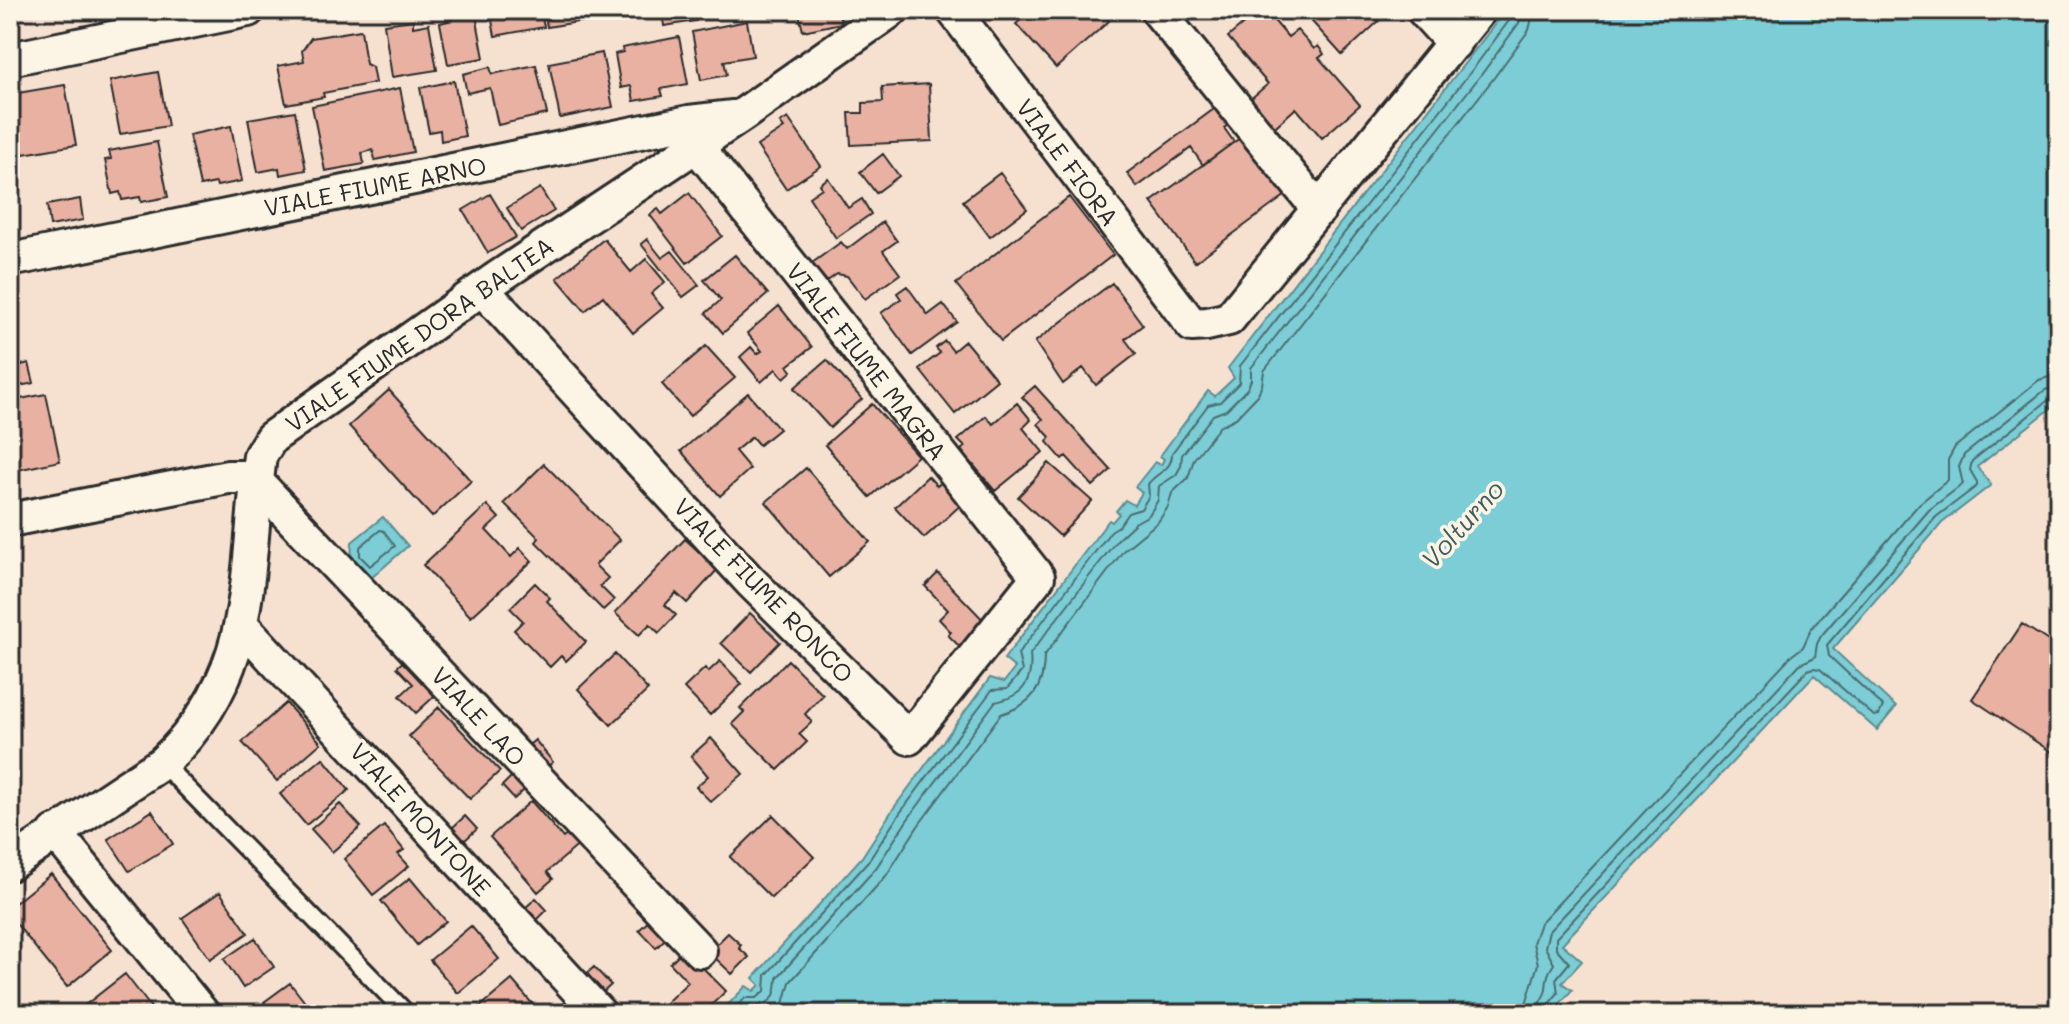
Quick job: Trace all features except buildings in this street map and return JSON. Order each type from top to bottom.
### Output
[{"type":"street","points":[[10,59],[248,10]]},
{"type":"street","name":"VIALE FIUME DORA BALTEA","points":[[10,864],[162,763],[206,715],[225,680],[242,625],[260,456],[271,438],[482,289],[741,116],[892,10]]},
{"type":"street","name":"VIALE FIORA","points":[[953,10],[1192,325],[1229,319],[1319,210]]},
{"type":"street","points":[[1157,10],[1319,210],[1480,10]]},
{"type":"street","points":[[1423,10],[1454,44]]},
{"type":"street","name":"VIALE FIUME ARNO","points":[[10,260],[689,122],[741,116]]},
{"type":"street","name":"VIALE FIUME MAGRA","points":[[696,145],[1038,577]]},
{"type":"street","name":"VIALE FIUME RONCO","points":[[482,289],[750,581],[909,738],[1038,577]]},
{"type":"street","points":[[10,520],[228,477],[246,477],[257,482]]},
{"type":"street","name":"VIALE LAO","points":[[257,482],[700,951]]},
{"type":"street","name":"VIALE MONTONE","points":[[242,625],[600,1014]]},
{"type":"street","points":[[55,832],[203,1014]]},
{"type":"lane","points":[[162,763],[407,1014]]},
{"type":"water","name":"Volturno","points":[[1506,10],[2059,10],[2059,402],[1977,467],[1991,485],[1942,523],[1833,649],[1896,707],[1877,730],[1814,675],[1562,944],[1582,961],[1562,983],[1572,990],[1551,1014],[719,1014],[746,986],[754,991],[760,985],[753,978],[862,857],[893,809],[990,678],[1004,682],[1015,668],[1004,659],[1109,520],[1112,522],[1119,514],[1116,511],[1125,500],[1134,505],[1142,493],[1135,487],[1155,462],[1161,465],[1164,459],[1160,456],[1208,391],[1215,396],[1234,378],[1228,368]]},
{"type":"water","points":[[383,517],[408,546],[370,579],[351,559],[352,542]]}]
